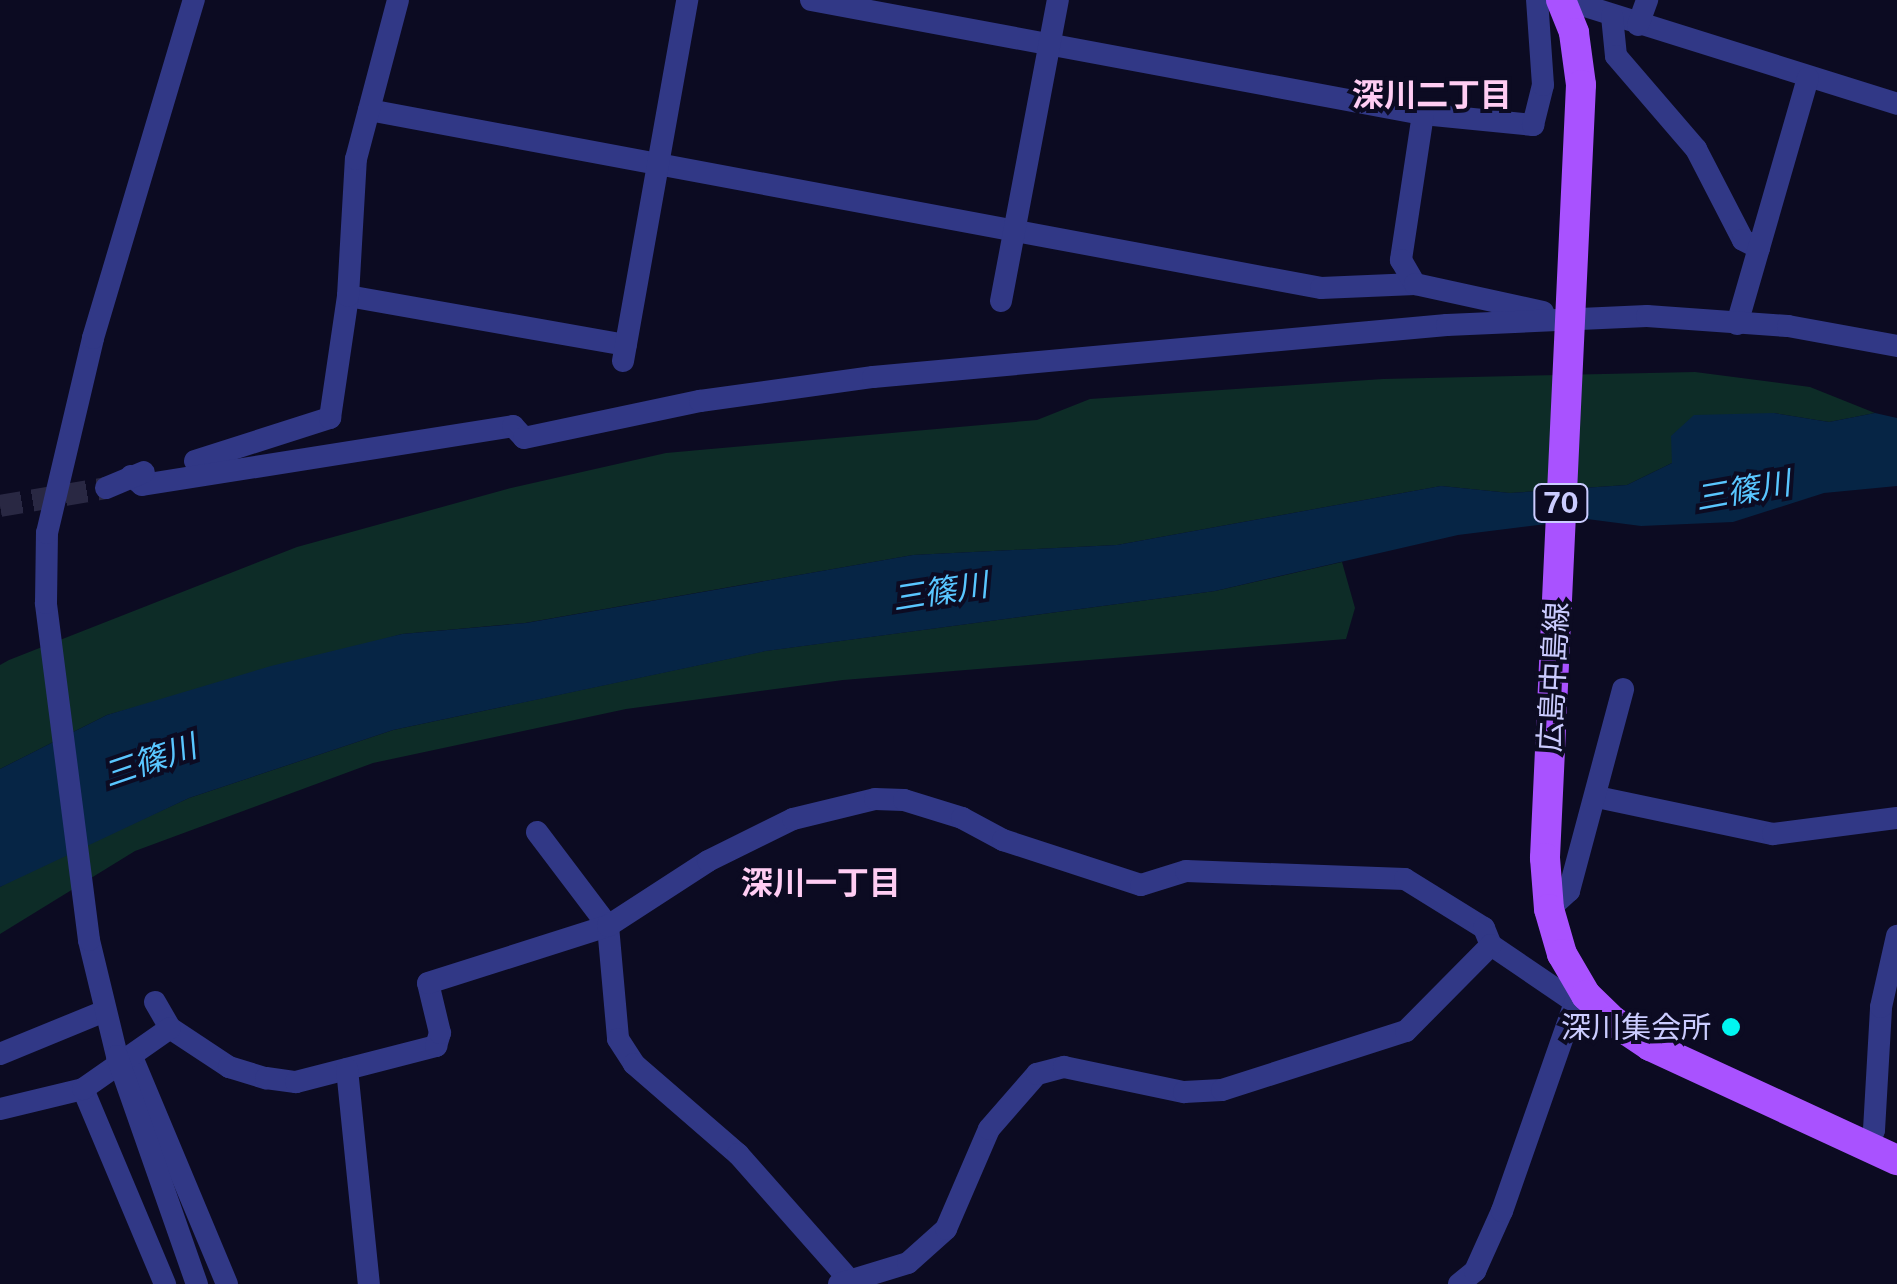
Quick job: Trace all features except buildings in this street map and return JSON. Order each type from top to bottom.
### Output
[{"type":"main road","name":"広島中島線","points":[[1564,0],[1574,34],[1581,85],[1553,672],[1548,909],[1580,998],[1650,1046],[1897,1160]]},
{"type":"street","points":[[194,0],[62,455],[47,533],[46,603],[89,940],[105,1010],[227,1284]]},
{"type":"street","points":[[106,488],[131,476],[216,457],[330,418],[348,296],[356,160],[398,0]]},
{"type":"street","points":[[348,296],[624,353],[688,0]]},
{"type":"street","points":[[811,0],[1424,114],[1533,126],[1544,85],[1538,0]]},
{"type":"street","points":[[1001,301],[1058,0]]},
{"type":"street","points":[[1564,0],[1897,104]]},
{"type":"street","points":[[1638,25],[1646,0]]},
{"type":"street","points":[[1612,16],[1616,56],[1696,149],[1744,240],[1759,248]]},
{"type":"street","points":[[1737,324],[1808,78]]},
{"type":"street","points":[[369,110],[1321,288],[1416,284],[1570,326]]},
{"type":"street","points":[[1416,284],[1401,260],[1424,114]]},
{"type":"street","points":[[131,476],[142,485],[513,426],[524,438],[700,402],[873,377],[1570,326],[1737,324],[1897,346]]},
{"type":"street","points":[[1548,909],[1569,892],[1598,797],[1623,689]]},
{"type":"street","points":[[1598,797],[1773,834],[1897,818]]},
{"type":"street","points":[[154,1002],[170,1028],[230,1066],[266,1078],[296,1082],[436,1046],[440,1032],[428,984],[608,926],[708,861],[793,819],[874,799],[947,814],[1003,840],[1141,884],[1186,872],[1405,879],[1484,928],[1490,945],[1580,998],[1502,1211],[1474,1272],[1459,1284]]},
{"type":"street","points":[[537,832],[608,926],[618,1039],[634,1064],[738,1154],[826,1250],[846,1283],[908,1262],[946,1229],[989,1129],[1036,1074],[1064,1066],[1184,1092],[1222,1090],[1406,1031],[1490,945]]},
{"type":"street","points":[[1866,1146],[1874,1130],[1881,1007],[1897,936]]},
{"type":"street","points":[[0,1054],[105,1010]]},
{"type":"street","points":[[0,1109],[83,1090],[124,1056],[170,1028]]},
{"type":"street","points":[[124,1056],[196,1284]]},
{"type":"street","points":[[347,1069],[369,1284]]},
{"type":"street","points":[[83,1090],[165,1284]]},
{"type":"green space","points":[[1695,372],[1810,387],[1875,413],[1829,422],[1774,413],[1627,485],[1510,493],[1441,486],[1117,545],[913,555],[525,623],[402,634],[107,715],[0,769],[0,665],[9,660],[297,547],[511,488],[666,453],[1037,420],[1090,399],[1383,379]]},
{"type":"green space","points":[[1342,562],[1355,608],[1346,639],[843,680],[626,709],[373,763],[135,851],[0,934],[0,887],[19,876],[189,798],[393,730],[765,651],[1215,591]]},
{"type":"water","name":"三篠川","points":[[1774,413],[1829,422],[1875,413],[1897,418],[1897,486],[1824,493],[1733,522],[1641,526],[1587,519],[1458,535],[1215,591],[766,651],[393,730],[189,798],[0,887],[0,769],[107,715],[271,666],[402,634],[526,623],[913,555],[1117,545],[1441,486],[1510,493],[1627,485],[1672,463],[1671,436],[1694,415]]},
{"type":"tunnel","points":[[0,506],[106,488]]},
{"type":"place","name":"深川集会所","points":[[1731,1027]]},
{"type":"district","name":"深川二丁目","points":[[1432,95]]},
{"type":"district","name":"深川一丁目","points":[[821,883]]}]
